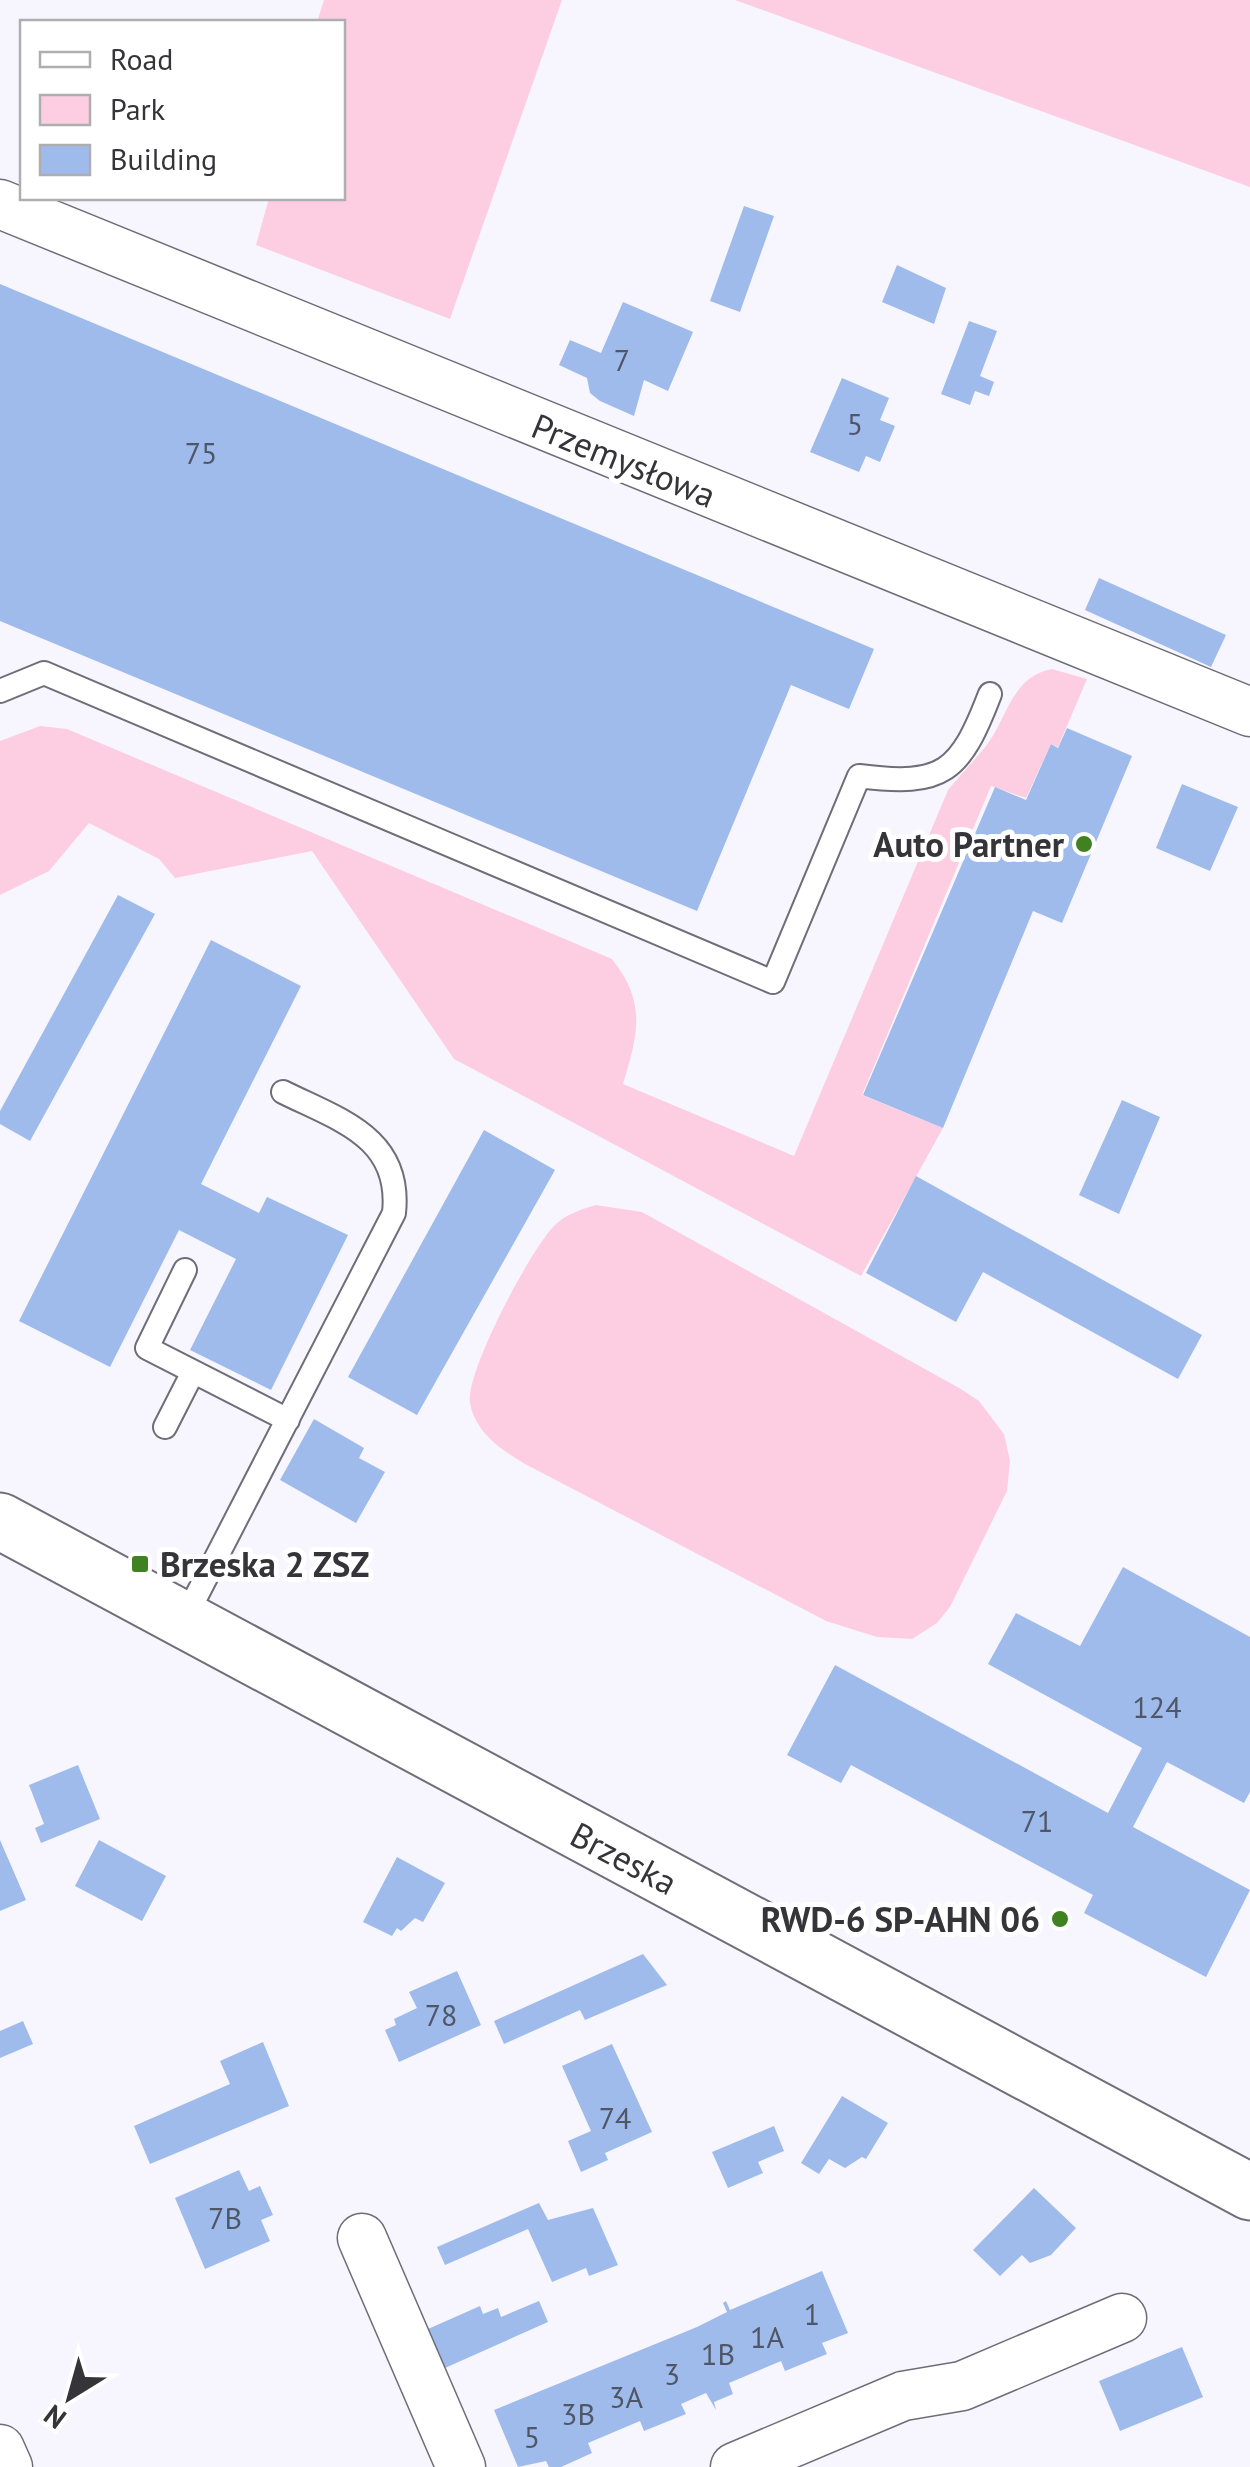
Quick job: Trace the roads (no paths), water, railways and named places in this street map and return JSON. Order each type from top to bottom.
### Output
[{"type":"street","name":"Przemysłowa","points":[[0,204],[1250,712]]},
{"type":"street","name":"Brzeska","points":[[0,1521],[1250,2192]]},
{"type":"street","points":[[362,2238],[460,2467]]},
{"type":"street","points":[[735,2467],[903,2396],[962,2386],[1122,2318]]},
{"type":"street","points":[[0,2449],[8,2467]]},
{"type":"lane","points":[[0,691],[44,673],[772,982],[859,776],[898,781],[945,773],[972,742],[990,694]]},
{"type":"lane","points":[[184,1620],[394,1212],[396,1190],[390,1163],[374,1142],[283,1092]]},
{"type":"lane","points":[[185,1270],[146,1348],[288,1420]]},
{"type":"lane","points":[[165,1427],[194,1372]]},
{"type":"place","name":"Auto Partner","points":[[1084,844]]},
{"type":"place","name":"Brzeska 2 ZSZ","points":[[140,1564]]},
{"type":"place","name":"RWD-6 SP-AHN 06","points":[[1060,1919]]}]
